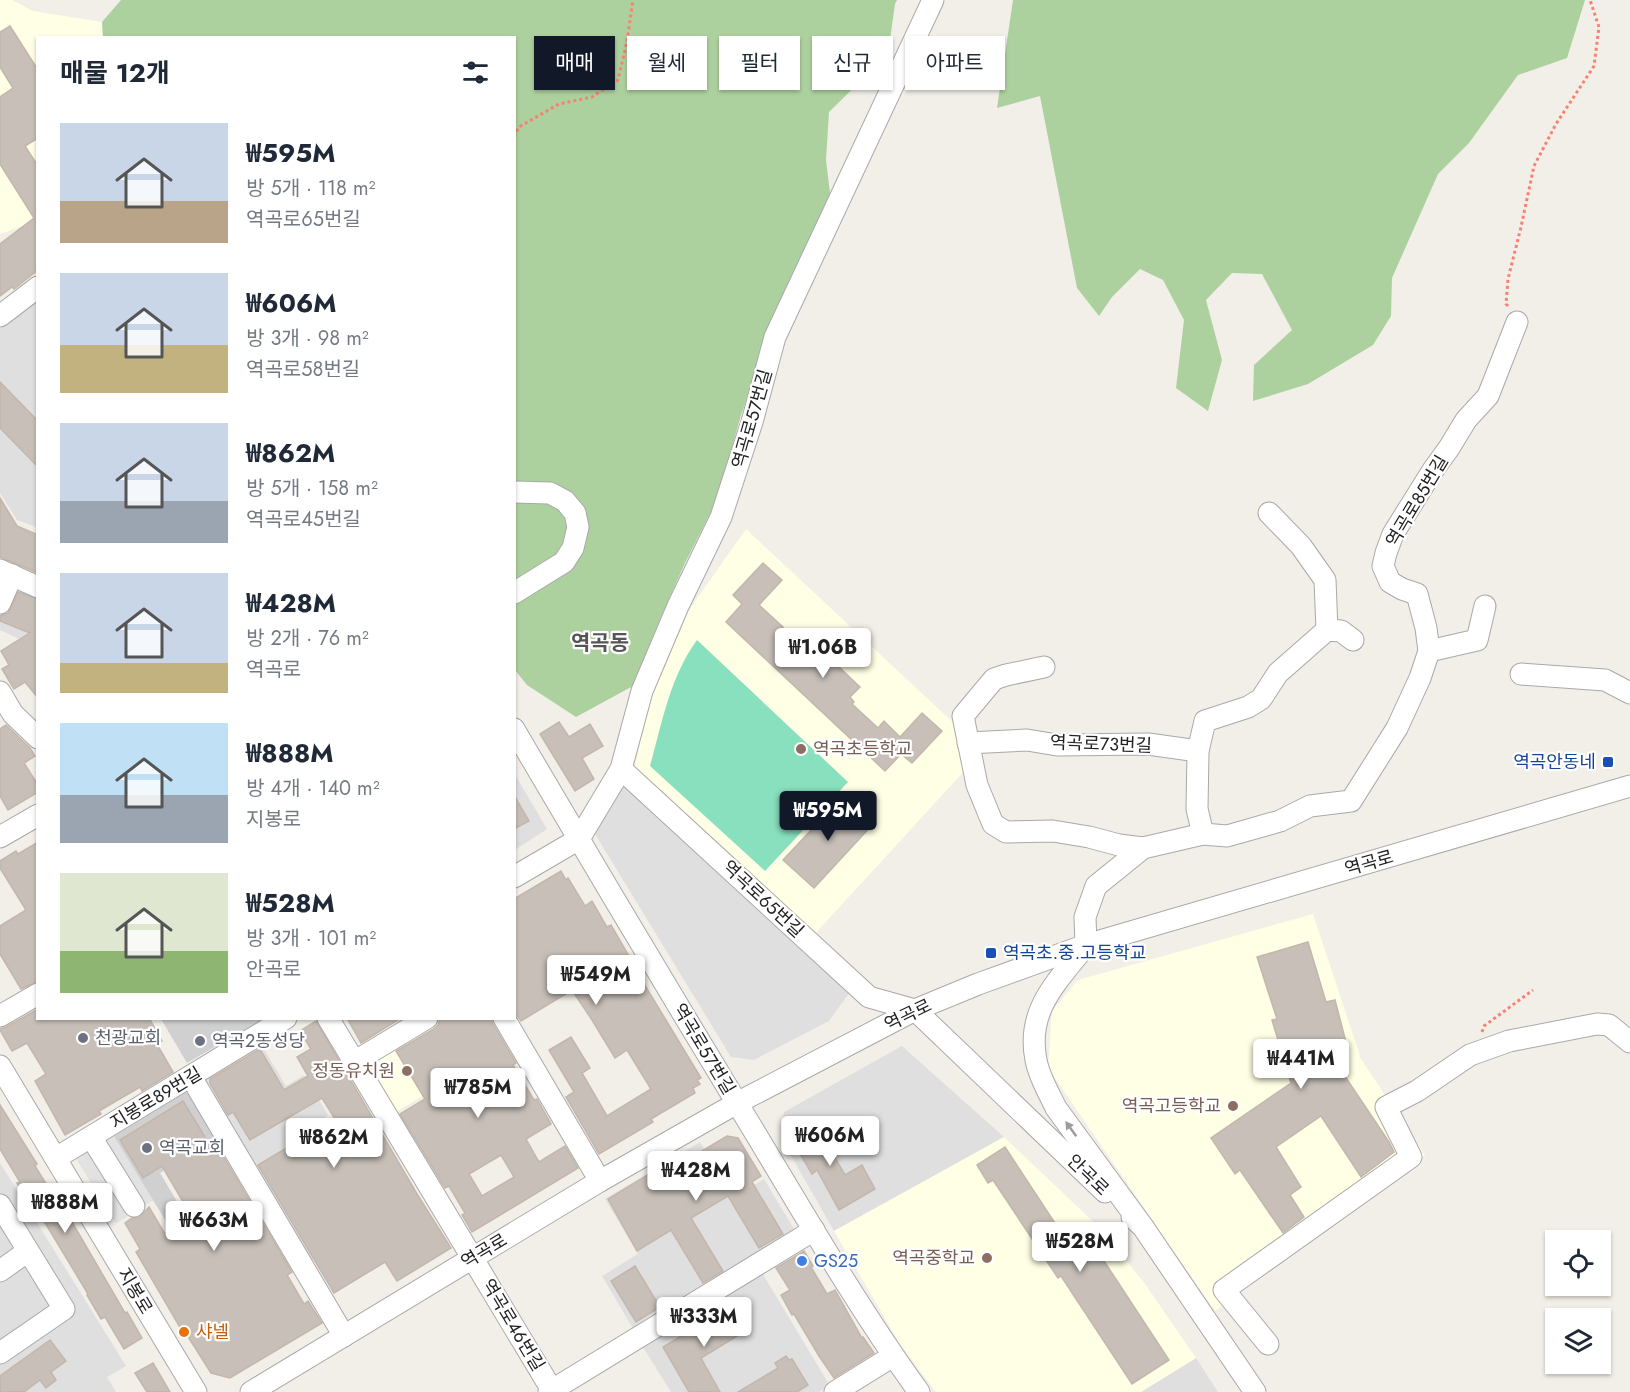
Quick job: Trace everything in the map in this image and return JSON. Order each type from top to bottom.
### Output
[{"type":"street","name":"역곡로57번길","points":[[579,839],[621,769],[642,691],[678,606],[721,518],[752,423],[776,337],[933,0]]},
{"type":"street","points":[[0,316],[36,289]]},
{"type":"street","name":"역곡로85번길","points":[[1203,834],[1227,836],[1280,821],[1310,806],[1351,801],[1397,728],[1420,678],[1429,651],[1426,628],[1417,594],[1390,582],[1383,566],[1386,553],[1393,534],[1433,470],[1466,420],[1488,396],[1516,322]]},
{"type":"street","points":[[516,492],[550,493],[565,501],[575,513],[578,527],[573,548],[564,562],[516,592]]},
{"type":"street","points":[[1269,513],[1300,546],[1325,580],[1327,630]]},
{"type":"street","points":[[0,603],[6,573],[36,586]]},
{"type":"street","points":[[1429,651],[1478,640],[1485,606]]},
{"type":"street","points":[[1044,667],[994,679],[963,716],[977,785],[993,824],[1006,832],[1053,831],[1143,848],[1203,834],[1197,809],[1198,751],[1205,721],[1248,707],[1261,699],[1278,673],[1327,630],[1341,631],[1353,640]]},
{"type":"street","points":[[1521,674],[1605,680],[1630,693]]},
{"type":"street","points":[[0,693],[6,715],[36,737]]},
{"type":"street","name":"역곡로57번길","points":[[516,732],[737,1104],[893,1356],[919,1392]]},
{"type":"street","name":"역곡로73번길","points":[[968,744],[1027,740],[1057,745],[1148,744],[1198,751]]},
{"type":"street","name":"역곡로65번길","points":[[621,769],[870,998],[915,1011]]},
{"type":"street","name":"역곡로","points":[[251,1392],[600,1181],[737,1104],[915,1011],[978,984],[1086,945],[1630,786]]},
{"type":"street","points":[[0,837],[36,816]]},
{"type":"street","points":[[516,876],[579,839]]},
{"type":"street","points":[[1143,848],[1096,886],[1085,917],[1086,945],[1048,993],[1033,1033],[1036,1062],[1056,1108],[1143,1227]]},
{"type":"street","points":[[0,1016],[36,995]]},
{"type":"street","name":"안곡로","points":[[915,1011],[1143,1227],[1254,1392]]},
{"type":"street","name":"지봉로89번길","points":[[56,1158],[283,1020]]},
{"type":"street","name":"역곡로46번길","points":[[329,1020],[552,1391]]},
{"type":"street","points":[[354,1062],[424,1020]]},
{"type":"street","points":[[505,1020],[600,1181]]},
{"type":"street","points":[[1198,1308],[1412,1157],[1386,1107],[1417,1090],[1470,1055],[1509,1041],[1597,1024],[1609,1025],[1630,1042]]},
{"type":"street","name":"지봉로","points":[[0,1066],[196,1392]]},
{"type":"street","points":[[191,1077],[344,1336]]},
{"type":"street","points":[[92,1137],[134,1206]]},
{"type":"street","points":[[0,1205],[64,1309],[0,1353]]},
{"type":"street","points":[[552,1391],[814,1230]]},
{"type":"street","points":[[0,1271],[28,1251]]},
{"type":"street","points":[[1224,1290],[1268,1344]]},
{"type":"street","points":[[835,1392],[893,1356]]},
{"type":"path","points":[[516,133],[519,127],[559,104],[592,97],[618,80],[633,0]]},
{"type":"path","points":[[1516,322],[1506,303],[1508,279],[1534,166],[1556,124],[1594,66],[1599,27],[1590,0]]},
{"type":"path","points":[[1470,1055],[1484,1026],[1533,990]]},
{"type":"shaded area","points":[[0,0],[12,0],[33,11],[102,22],[103,36],[36,36],[36,221],[0,234]]},
{"type":"shaded area","points":[[36,301],[36,527],[17,520],[0,493],[0,329]]},
{"type":"shaded area","name":"역곡초등학교","points":[[746,529],[960,729],[967,768],[813,936],[634,768],[653,694],[689,610]]},
{"type":"shaded area","points":[[13,582],[36,592],[36,638],[30,644],[0,630],[0,614]]},
{"type":"shaded area","points":[[516,776],[547,829],[516,849]]},
{"type":"shaded area","points":[[624,785],[850,992],[829,1021],[754,1060],[731,1057],[595,834]]},
{"type":"shaded area","name":"역곡고등학교","points":[[1313,914],[1361,1059],[1425,1155],[1215,1311],[1048,1068],[1052,1011],[1078,980]]},
{"type":"shaded area","name":"역곡2동성당","points":[[162,1020],[261,1020],[187,1063]]},
{"type":"shaded area","name":"정동유치원","points":[[418,1029],[449,1080],[396,1112],[366,1061]]},
{"type":"shaded area","points":[[261,1044],[286,1086],[304,1075],[328,1115],[325,1117],[384,1217],[310,1262],[205,1087],[208,1076]]},
{"type":"shaded area","points":[[902,1046],[1004,1137],[834,1231],[781,1138],[784,1112]]},
{"type":"shaded area","name":"역곡교회","points":[[188,1091],[217,1138],[160,1173],[185,1215],[169,1226],[153,1200],[116,1223],[77,1159]]},
{"type":"shaded area","points":[[114,1136],[153,1200],[116,1223],[77,1159]]},
{"type":"shaded area","name":"역곡중학교","points":[[1004,1137],[1103,1231],[1145,1284],[1196,1358],[1141,1392],[936,1392],[900,1344],[834,1231]]},
{"type":"shaded area","points":[[700,1142],[733,1197],[764,1179],[797,1234],[635,1332],[602,1276],[638,1254],[605,1199]]},
{"type":"shaded area","points":[[0,1163],[126,1366],[107,1377],[116,1392],[0,1392]]},
{"type":"shaded area","points":[[761,1271],[830,1386],[819,1392],[671,1392],[641,1344]]},
{"type":"shaded area","points":[[1196,1358],[1218,1392],[1141,1392]]},
{"type":"green space","points":[[121,0],[897,0],[891,36],[812,36],[812,90],[851,90],[829,112],[826,160],[830,193],[779,308],[741,415],[718,498],[685,563],[633,686],[576,717],[527,685],[516,671],[516,36],[103,36],[102,22]]},
{"type":"green space","points":[[1013,0],[1585,0],[1567,58],[1518,75],[1469,143],[1438,174],[1392,278],[1391,316],[1373,345],[1308,384],[1253,401],[1254,365],[1292,330],[1262,274],[1232,273],[1206,300],[1222,360],[1208,411],[1176,388],[1184,320],[1163,280],[1140,269],[1112,297],[1099,316],[1077,288],[1040,96],[997,108],[1000,90],[1005,90],[1005,54]]},
{"type":"green space","points":[[697,640],[848,782],[765,871],[650,766],[673,685]]},
{"type":"building","points":[[10,26],[36,67],[36,139],[25,146],[36,163],[36,272],[14,289],[12,287],[0,296],[0,244],[34,218],[0,164],[0,97],[13,88],[0,67],[0,32]]},
{"type":"building","points":[[0,382],[36,419],[36,465],[0,428]]},
{"type":"building","points":[[0,498],[17,526],[36,534],[36,572],[0,557]]},
{"type":"building","points":[[763,563],[782,580],[759,605],[783,627],[775,634],[807,664],[820,649],[860,687],[850,697],[854,702],[852,704],[878,728],[884,721],[900,737],[922,713],[942,731],[912,763],[901,754],[885,771],[726,622],[742,604],[733,595]]},
{"type":"building","points":[[18,592],[36,598],[36,696],[25,682],[14,689],[2,669],[9,665],[1,651],[30,633],[0,621],[0,616],[8,613]]},
{"type":"building","points":[[559,722],[569,737],[590,724],[603,746],[582,758],[594,779],[575,791],[540,734]]},
{"type":"building","points":[[6,725],[30,748],[35,756],[24,763],[36,782],[36,793],[8,810],[0,796],[0,729]]},
{"type":"building","points":[[843,796],[873,824],[814,888],[783,860]]},
{"type":"building","points":[[516,798],[529,821],[516,828]]},
{"type":"building","points":[[36,843],[36,982],[21,989],[0,954],[0,926],[26,910],[0,868],[0,861],[16,851],[18,854]]},
{"type":"building","points":[[561,871],[566,880],[568,878],[585,906],[592,901],[607,927],[611,925],[701,1078],[697,1080],[700,1084],[693,1088],[695,1093],[651,1119],[653,1122],[599,1154],[566,1097],[574,1092],[549,1050],[571,1037],[590,1068],[582,1073],[607,1116],[651,1089],[627,1050],[615,1058],[572,990],[521,1021],[516,1014],[516,898]]},
{"type":"building","points":[[1308,942],[1326,1002],[1335,1000],[1347,1046],[1335,1049],[1342,1072],[1394,1152],[1361,1177],[1321,1116],[1276,1147],[1301,1187],[1290,1195],[1304,1217],[1283,1233],[1240,1170],[1235,1174],[1211,1138],[1291,1083],[1272,1020],[1277,1019],[1257,957]]},
{"type":"building","points":[[36,1010],[36,1020],[150,1020],[162,1041],[157,1044],[173,1072],[142,1091],[140,1087],[99,1111],[101,1114],[65,1135],[35,1081],[46,1074],[27,1043],[12,1051],[0,1030]]},
{"type":"building","points":[[348,1020],[398,1020],[361,1043]]},
{"type":"building","points":[[439,1020],[492,1020],[516,1063],[513,1065],[551,1124],[526,1139],[539,1162],[565,1146],[578,1168],[472,1232],[462,1215],[465,1213],[449,1186],[445,1188],[400,1114],[425,1099],[396,1051],[434,1029]],"holes":[[[501,1155],[514,1177],[482,1196],[469,1174]]]},
{"type":"building","points":[[316,1021],[451,1248],[397,1281],[385,1262],[334,1293],[258,1165],[335,1119],[322,1098],[250,1140],[233,1112],[228,1115],[210,1083],[210,1079],[260,1049],[284,1090],[308,1076],[297,1057],[311,1049],[300,1031]]},
{"type":"building","points":[[183,1101],[211,1147],[216,1144],[292,1272],[287,1275],[304,1304],[308,1301],[322,1323],[230,1378],[211,1373],[187,1335],[185,1336],[136,1252],[140,1249],[125,1223],[132,1218],[140,1217],[149,1207],[165,1234],[192,1217],[162,1166],[143,1178],[120,1140]]},
{"type":"building","points":[[0,1105],[37,1164],[35,1166],[63,1211],[65,1210],[142,1338],[124,1349],[105,1317],[101,1319],[38,1211],[35,1213],[17,1183],[20,1182],[0,1149]]},
{"type":"building","points":[[813,1120],[845,1175],[862,1165],[875,1189],[839,1210],[817,1170],[812,1174],[789,1135]]},
{"type":"building","points":[[727,1136],[738,1138],[761,1176],[752,1182],[783,1234],[759,1248],[728,1196],[691,1218],[723,1271],[703,1283],[671,1230],[637,1251],[608,1199],[651,1173],[652,1175],[689,1153],[692,1157]]},
{"type":"building","points":[[1005,1147],[1068,1243],[1085,1232],[1169,1360],[1132,1384],[1061,1276],[1058,1278],[993,1180],[988,1183],[977,1165]]},
{"type":"building","points":[[804,1251],[827,1294],[835,1290],[862,1338],[874,1353],[834,1378],[781,1295],[790,1290],[776,1268]]},
{"type":"building","points":[[635,1266],[660,1307],[636,1322],[611,1281]]},
{"type":"building","points":[[738,1302],[746,1315],[740,1318],[747,1330],[701,1358],[720,1392],[689,1392],[663,1347]]},
{"type":"building","points":[[50,1340],[66,1361],[51,1372],[56,1380],[46,1388],[40,1380],[24,1392],[0,1392],[0,1376]]},
{"type":"building","points":[[786,1356],[789,1360],[792,1359],[808,1385],[797,1392],[738,1392],[778,1368],[775,1363]]},
{"type":"building","points":[[153,1363],[170,1392],[147,1392],[135,1373]]},
{"type":"place","name":"역곡초등학교","points":[[801,749]]},
{"type":"place","name":"역곡안동네","points":[[1608,762]]},
{"type":"place","name":"역곡초.중.고등학교","points":[[991,953]]},
{"type":"place","name":"천광교회","points":[[83,1038]]},
{"type":"place","name":"역곡2동성당","points":[[200,1041]]},
{"type":"place","name":"정동유치원","points":[[407,1071]]},
{"type":"place","name":"역곡고등학교","points":[[1233,1106]]},
{"type":"place","name":"역곡교회","points":[[147,1148]]},
{"type":"place","name":"역곡중학교","points":[[987,1258]]},
{"type":"place","name":"GS25","points":[[802,1261]]},
{"type":"place","name":"샤넬","points":[[184,1332]]},
{"type":"district","name":"역곡동","points":[[600,643]]}]
